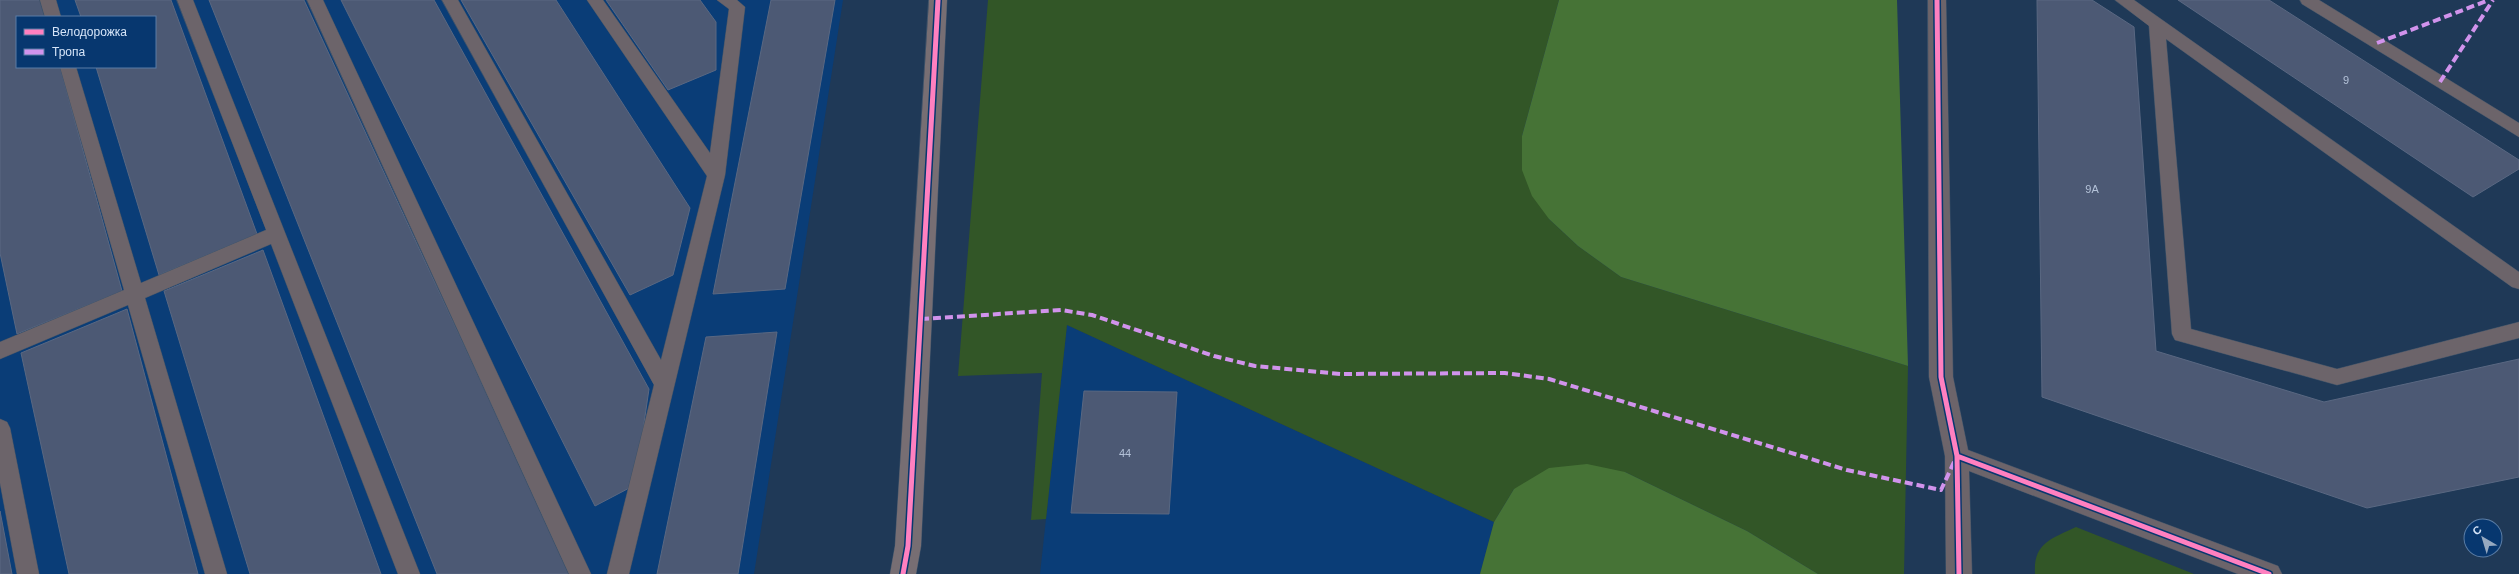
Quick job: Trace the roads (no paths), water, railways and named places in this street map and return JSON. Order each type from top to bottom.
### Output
[{"type":"street","points":[[903,574],[908,538],[938,0]]},
{"type":"street","points":[[1937,0],[1941,377],[1957,456],[1959,574]]},
{"type":"street","points":[[1957,456],[2269,574]]},
{"type":"lane","points":[[48,0],[53,16]]},
{"type":"lane","points":[[185,0],[275,234],[409,574]]},
{"type":"lane","points":[[315,0],[580,574]]},
{"type":"lane","points":[[450,0],[664,384]]},
{"type":"lane","points":[[595,0],[716,175]]},
{"type":"lane","points":[[618,574],[716,175],[736,7],[725,0]]},
{"type":"lane","points":[[2123,0],[2519,282]]},
{"type":"lane","points":[[2308,0],[2519,131]]},
{"type":"lane","points":[[2157,24],[2182,334],[2337,377],[2519,330]]},
{"type":"lane","points":[[68,68],[216,574]]},
{"type":"lane","points":[[0,351],[135,295],[275,234]]},
{"type":"lane","points":[[0,428],[28,574]]}]
